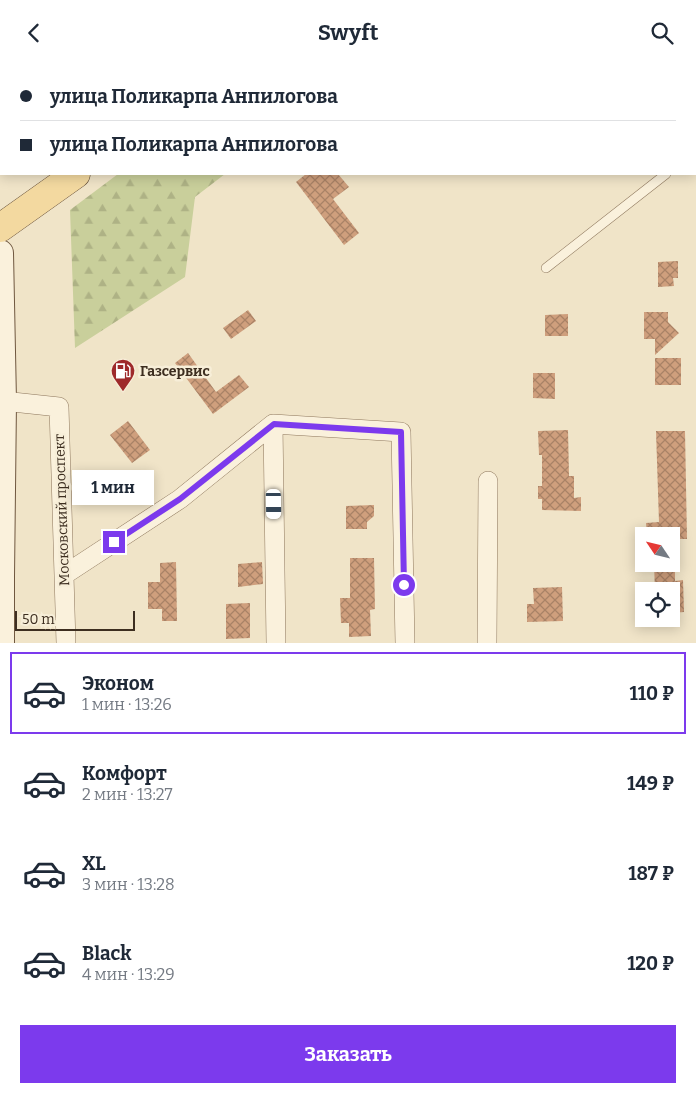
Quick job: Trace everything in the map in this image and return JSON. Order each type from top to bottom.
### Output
[{"type":"main road","points":[[0,228],[70,176]]},
{"type":"main road","points":[[0,253],[3,401],[0,577],[1,643]]},
{"type":"street","name":"Московский проспект","points":[[3,401],[59,407],[66,643]]},
{"type":"street","points":[[274,424],[276,643]]},
{"type":"street","points":[[64,575],[180,499],[274,424],[401,432],[405,643]]},
{"type":"street","points":[[487,643],[488,481]]},
{"type":"lane","points":[[546,269],[665,175]]},
{"type":"green space","points":[[117,175],[224,175],[195,197],[185,277],[75,348],[70,210]]},
{"type":"building","points":[[305,175],[339,175],[349,187],[333,199],[359,233],[344,245],[296,182]]},
{"type":"building","points":[[678,261],[678,278],[673,278],[674,286],[658,287],[658,262]]},
{"type":"building","points":[[248,310],[256,321],[231,339],[223,328]]},
{"type":"building","points":[[644,312],[668,312],[668,322],[679,333],[655,355],[655,339],[644,339]]},
{"type":"building","points":[[568,314],[568,336],[545,336],[545,315]]},
{"type":"building","points":[[188,353],[216,392],[239,375],[249,387],[213,414],[175,363]]},
{"type":"building","points":[[655,358],[681,358],[681,385],[655,385]]},
{"type":"building","points":[[533,373],[555,373],[555,399],[533,398]]},
{"type":"building","points":[[128,421],[150,450],[132,463],[110,435]]},
{"type":"building","points":[[568,430],[569,476],[574,476],[574,498],[581,497],[581,511],[542,510],[542,499],[538,499],[538,486],[542,486],[542,455],[539,455],[538,431]]},
{"type":"building","points":[[656,431],[685,431],[687,539],[680,539],[680,527],[646,527],[646,523],[659,522]]},
{"type":"building","points":[[374,505],[374,516],[367,522],[367,529],[346,529],[346,506]]},
{"type":"building","points":[[350,558],[374,558],[375,609],[370,610],[371,636],[349,637],[349,623],[341,623],[340,598],[350,598]]},
{"type":"building","points":[[176,562],[177,621],[162,621],[162,609],[148,609],[148,582],[160,582],[160,563]]},
{"type":"building","points":[[262,562],[263,584],[238,587],[238,564]]},
{"type":"building","points":[[654,573],[675,573],[675,581],[683,580],[684,612],[680,612],[680,582],[655,582]]},
{"type":"building","points":[[562,587],[563,621],[527,622],[527,604],[534,604],[533,588]]},
{"type":"building","points":[[250,603],[250,638],[226,639],[226,604]]},
{"type":"place","name":"Газсервис","points":[[123,392]]},
{"type":"route","points":[[114,542],[180,499],[274,424],[401,432],[404,585]]}]
